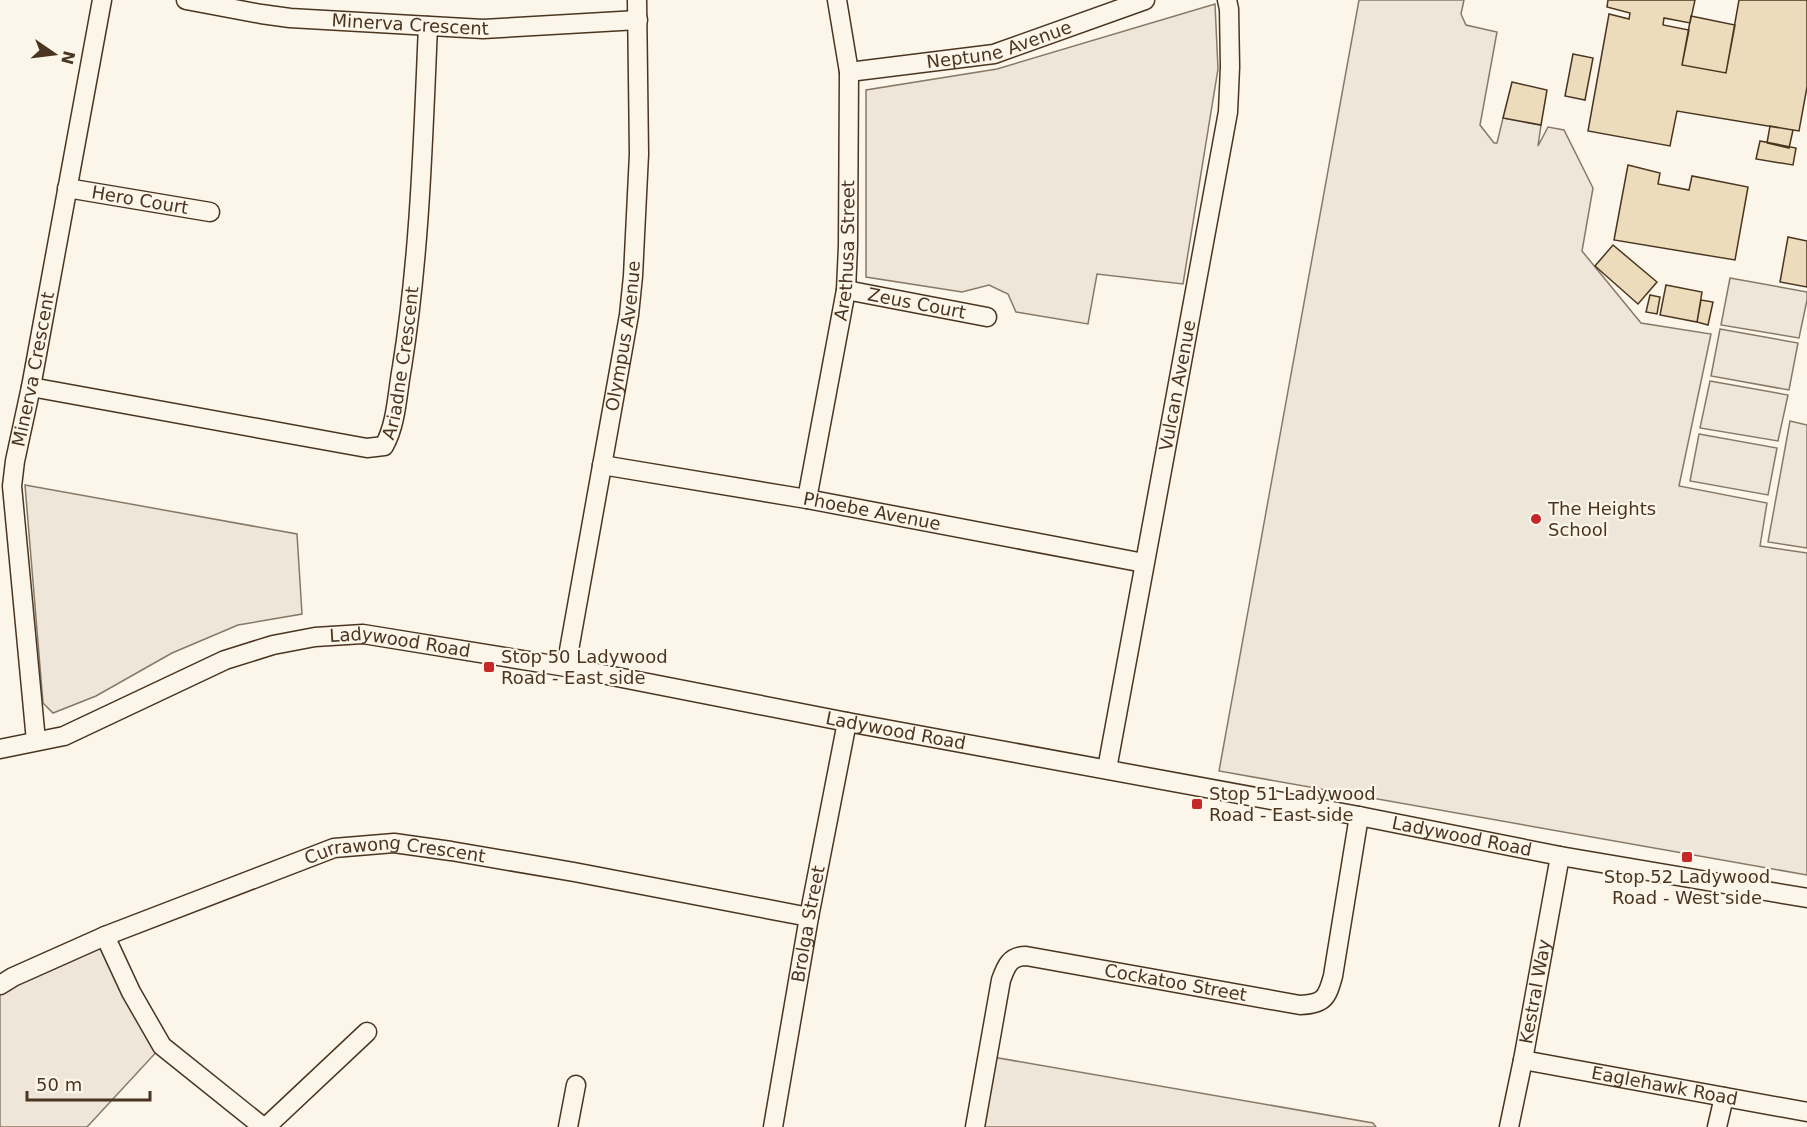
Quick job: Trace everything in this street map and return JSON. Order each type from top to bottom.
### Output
[{"type":"street","name":"Minerva Crescent","points":[[36,741],[12,486],[102,0]]},
{"type":"street","name":"Minerva Crescent","points":[[186,0],[261,14],[483,29],[638,20]]},
{"type":"street","name":"Olympus Avenue","points":[[566,667],[629,315],[639,154],[637,0]]},
{"type":"street","name":"Arethusa Street","points":[[807,499],[846,290],[849,72],[837,0]]},
{"type":"street","name":"Neptune Avenue","points":[[849,72],[994,54],[1145,0]]},
{"type":"street","name":"Vulcan Avenue","points":[[1107,769],[1228,112],[1230,67],[1227,0]]},
{"type":"street","name":"Ariadne Crescent","points":[[31,387],[367,448],[384,446],[391,433],[416,255],[428,26]]},
{"type":"street","name":"Hero Court","points":[[68,188],[210,212]]},
{"type":"street","name":"Zeus Court","points":[[846,290],[987,316]]},
{"type":"street","name":"Phoebe Avenue","points":[[602,465],[807,499],[1144,563]]},
{"type":"street","name":"Ladywood Road","points":[[0,749],[64,736],[225,660],[273,645],[315,637],[363,634],[566,667],[1560,856],[1807,898]]},
{"type":"street","name":"Brolga Street","points":[[773,1127],[808,917],[847,722]]},
{"type":"street","name":"Cockatoo Street","points":[[975,1127],[1001,980],[1007,964],[1017,956],[1300,1005],[1312,1005],[1323,1000],[1329,992],[1333,976],[1359,816]]},
{"type":"street","name":"Currawong Crescent","points":[[0,986],[13,977],[105,936],[334,848],[394,843],[451,851],[808,917]]},
{"type":"street","name":"Kestral Way","points":[[1509,1127],[1560,856]]},
{"type":"street","points":[[105,936],[131,992],[162,1046],[265,1127],[367,1032]]},
{"type":"street","name":"Eaglehawk Road","points":[[1523,1060],[1807,1112]]},
{"type":"street","points":[[568,1127],[576,1085]]},
{"type":"street","points":[[1717,1127],[1724,1097]]},
{"type":"shaded area","name":"The Heights School","points":[[1359,0],[1464,0],[1461,14],[1466,25],[1497,32],[1480,125],[1494,143],[1497,143],[1503,118],[1541,125],[1538,146],[1548,127],[1564,130],[1593,188],[1582,251],[1641,323],[1711,334],[1679,486],[1767,503],[1760,546],[1807,553],[1807,875],[1219,771]]},
{"type":"shaded area","points":[[1215,4],[1218,69],[1183,284],[1097,274],[1088,324],[1016,312],[1008,294],[989,285],[962,292],[866,277],[866,90],[997,69]]},
{"type":"shaded area","points":[[1730,278],[1807,292],[1799,338],[1721,325]]},
{"type":"shaded area","points":[[1720,329],[1798,343],[1789,390],[1711,376]]},
{"type":"shaded area","points":[[1710,381],[1788,395],[1778,441],[1700,428]]},
{"type":"shaded area","points":[[1790,421],[1807,425],[1807,548],[1768,542]]},
{"type":"shaded area","points":[[1699,434],[1777,448],[1768,495],[1690,481]]},
{"type":"shaded area","points":[[25,485],[297,534],[302,614],[238,625],[172,653],[96,696],[53,713],[43,703]]},
{"type":"shaded area","points":[[105,936],[162,1046],[87,1127],[0,1127],[0,985]]},
{"type":"shaded area","points":[[987,1056],[1373,1123],[1376,1127],[975,1127]]},
{"type":"building","points":[[1608,0],[1695,0],[1690,23],[1664,18],[1663,25],[1689,30],[1682,65],[1726,73],[1739,0],[1807,0],[1807,87],[1799,131],[1677,111],[1670,146],[1588,131],[1609,14],[1629,19],[1630,13],[1607,7]]},
{"type":"building","points":[[1691,16],[1735,25],[1726,73],[1682,65]]},
{"type":"building","points":[[1573,54],[1593,58],[1585,100],[1565,96]]},
{"type":"building","points":[[1512,82],[1547,90],[1541,125],[1503,118]]},
{"type":"building","points":[[1770,126],[1793,130],[1789,148],[1767,143]]},
{"type":"building","points":[[1760,141],[1796,148],[1793,165],[1756,159]]},
{"type":"building","points":[[1628,165],[1660,173],[1658,184],[1689,190],[1692,176],[1748,187],[1735,260],[1614,240]]},
{"type":"building","points":[[1788,237],[1807,241],[1807,287],[1780,282]]},
{"type":"building","points":[[1613,245],[1657,282],[1638,304],[1595,266]]},
{"type":"building","points":[[1666,285],[1702,292],[1697,322],[1660,315]]},
{"type":"building","points":[[1650,295],[1660,297],[1657,314],[1646,312]]},
{"type":"building","points":[[1701,300],[1713,302],[1708,325],[1697,322]]},
{"type":"place","name":"The Heights School","points":[[1536,519]]},
{"type":"place","name":"Stop 50 Ladywood Road - East side","points":[[489,667]]},
{"type":"place","name":"Stop 51 Ladywood Road - East side","points":[[1197,804]]},
{"type":"place","name":"Stop 52 Ladywood Road - West side","points":[[1687,857]]}]
